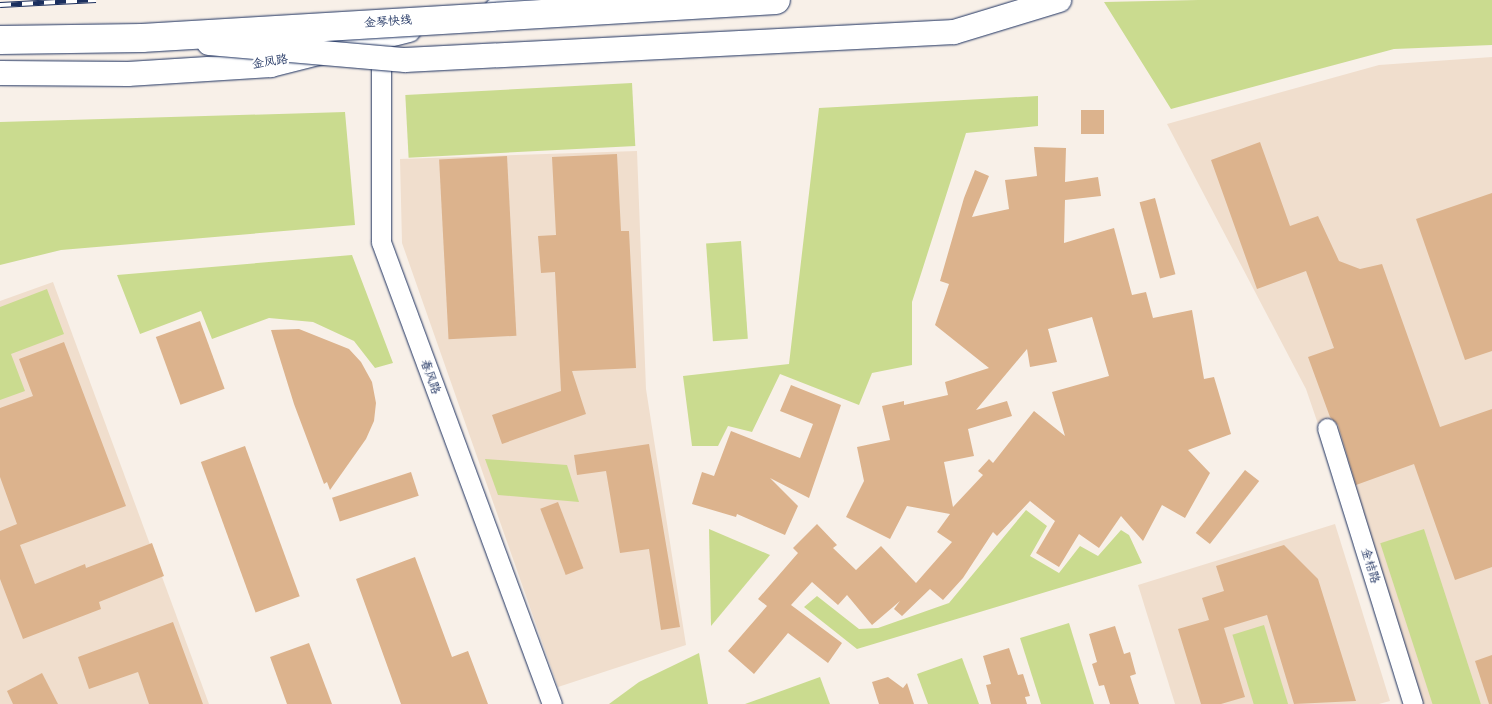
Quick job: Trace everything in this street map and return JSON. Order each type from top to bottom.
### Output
[{"type":"highway","name":"金琴快线","points":[[0,40],[142,38],[776,0]]},
{"type":"main road","name":"金凤路","points":[[0,72],[128,74],[271,65],[534,0]]},
{"type":"main road","points":[[142,38],[405,60],[954,32],[1058,0]]},
{"type":"street","name":"春风路","points":[[381,37],[381,242],[552,704]]},
{"type":"street","name":"金桔路","points":[[1327,428],[1413,704]]},
{"type":"shaded area","points":[[1492,57],[1492,704],[1414,704],[1306,389],[1167,124],[1379,65]]},
{"type":"shaded area","points":[[637,151],[646,389],[686,645],[558,687],[402,243],[400,159]]},
{"type":"shaded area","points":[[53,282],[209,704],[0,704],[0,301]]},
{"type":"shaded area","points":[[1335,524],[1390,701],[1379,704],[1175,704],[1138,585]]},
{"type":"green space","points":[[1198,0],[1492,0],[1492,45],[1394,49],[1171,109],[1104,2]]},
{"type":"green space","points":[[632,83],[635,146],[409,158],[405,95]]},
{"type":"green space","points":[[1038,96],[1038,126],[966,133],[912,302],[912,365],[872,373],[859,405],[780,374],[752,432],[728,426],[718,446],[692,446],[683,376],[789,364],[819,108]]},
{"type":"green space","points":[[345,112],[355,225],[61,250],[0,265],[0,122]]},
{"type":"green space","points":[[741,241],[748,339],[713,341],[706,243]]},
{"type":"green space","points":[[352,255],[393,363],[375,368],[354,341],[313,322],[269,318],[212,339],[201,311],[140,334],[117,275]]},
{"type":"green space","points":[[47,289],[64,334],[11,354],[25,391],[0,400],[0,307]]},
{"type":"green space","points":[[485,459],[567,465],[579,502],[498,495]]},
{"type":"green space","points":[[1026,510],[1047,526],[1030,556],[1059,573],[1080,546],[1098,556],[1121,530],[1129,535],[1142,563],[857,649],[804,607],[817,596],[859,629],[878,628],[949,603]]},
{"type":"green space","points":[[709,529],[770,555],[711,626]]},
{"type":"green space","points":[[1424,529],[1481,704],[1432,704],[1380,543]]},
{"type":"green space","points":[[1069,623],[1094,704],[1041,704],[1020,638]]},
{"type":"green space","points":[[1264,625],[1288,704],[1254,704],[1232,635]]},
{"type":"green space","points":[[699,653],[708,704],[609,704],[639,682]]},
{"type":"green space","points":[[962,658],[979,704],[928,704],[917,674]]},
{"type":"green space","points":[[820,677],[830,704],[745,704]]},
{"type":"building","points":[[1081,110],[1104,110],[1104,134],[1081,134]]},
{"type":"building","points":[[1260,142],[1290,226],[1318,216],[1339,261],[1360,269],[1382,264],[1440,427],[1492,409],[1492,567],[1455,580],[1414,464],[1356,485],[1338,425],[1330,417],[1308,357],[1334,348],[1306,271],[1257,289],[1211,160]]},
{"type":"building","points":[[1034,147],[1066,148],[1065,182],[1098,177],[1101,196],[1065,200],[1064,243],[1114,228],[1132,295],[1146,292],[1153,318],[1192,310],[1204,379],[1214,377],[1231,434],[1188,450],[1210,473],[1185,518],[1162,505],[1143,541],[1121,516],[1099,548],[1079,534],[1059,567],[1036,553],[1055,521],[1030,501],[997,536],[993,532],[963,578],[943,600],[930,589],[902,616],[894,609],[900,601],[872,625],[847,595],[838,605],[812,582],[791,605],[842,643],[828,663],[788,633],[754,674],[728,651],[767,606],[758,599],[798,553],[793,548],[817,524],[837,545],[833,548],[856,570],[881,546],[916,583],[952,542],[937,532],[950,514],[907,506],[890,539],[846,517],[864,481],[857,447],[890,440],[882,406],[904,401],[904,405],[948,395],[945,382],[989,368],[935,325],[949,284],[940,281],[964,198],[975,170],[989,176],[972,217],[1009,209],[1005,180],[1037,176]],"holes":[[[1092,317],[1109,376],[1052,392],[1065,436],[1034,411],[993,463],[989,459],[978,471],[983,475],[953,507],[944,462],[974,456],[968,429],[1012,416],[1007,401],[976,410],[1027,349],[1030,367],[1057,362],[1048,329]]]},
{"type":"building","points":[[617,154],[621,231],[629,231],[636,368],[572,371],[586,414],[502,444],[492,415],[561,391],[555,272],[541,273],[538,236],[556,235],[552,157]]},
{"type":"building","points":[[507,156],[516,336],[449,339],[439,160]]},
{"type":"building","points":[[1492,193],[1492,351],[1465,360],[1416,219]]},
{"type":"building","points":[[1155,198],[1175,274],[1160,278],[1140,202]]},
{"type":"building","points":[[200,321],[225,389],[180,405],[156,337]]},
{"type":"building","points":[[299,329],[349,349],[361,362],[372,382],[376,403],[374,421],[366,439],[330,490],[327,482],[324,484],[294,404],[271,330]]},
{"type":"building","points":[[64,342],[126,506],[20,545],[35,584],[85,564],[86,568],[152,543],[164,576],[99,602],[101,609],[23,639],[0,579],[0,531],[17,524],[0,477],[0,408],[33,396],[19,359]]},
{"type":"building","points":[[791,385],[841,405],[809,498],[770,478],[798,506],[785,535],[737,514],[736,517],[692,504],[702,472],[714,476],[731,431],[800,458],[813,424],[780,411]]},
{"type":"building","points":[[649,444],[680,627],[661,630],[649,549],[620,553],[606,471],[577,475],[574,455]]},
{"type":"building","points":[[245,446],[300,596],[256,612],[201,462]]},
{"type":"building","points":[[1245,470],[1259,481],[1210,544],[1196,533]]},
{"type":"building","points":[[411,472],[419,496],[340,521],[332,498]]},
{"type":"building","points":[[558,502],[583,568],[566,575],[540,509]]},
{"type":"building","points":[[1284,545],[1318,579],[1356,701],[1294,704],[1267,615],[1224,628],[1245,697],[1221,704],[1201,704],[1178,629],[1209,620],[1202,598],[1224,591],[1216,566]]},
{"type":"building","points":[[415,557],[452,657],[468,651],[488,704],[401,704],[356,579]]},
{"type":"building","points":[[173,622],[203,704],[149,704],[138,672],[89,689],[78,657]]},
{"type":"building","points":[[1115,626],[1124,654],[1130,652],[1136,674],[1130,676],[1139,704],[1110,704],[1104,685],[1099,686],[1092,664],[1097,662],[1089,634]]},
{"type":"building","points":[[309,643],[332,704],[287,704],[270,657]]},
{"type":"building","points":[[1009,648],[1018,675],[1023,674],[1030,696],[1025,697],[1027,704],[991,704],[986,685],[991,684],[983,656]]},
{"type":"building","points":[[1492,655],[1492,704],[1489,704],[1475,661]]},
{"type":"building","points":[[42,673],[58,704],[13,704],[7,691]]},
{"type":"building","points":[[888,677],[903,688],[907,683],[914,704],[879,704],[872,682]]},
{"type":"railway","points":[[0,5],[96,0]]}]
